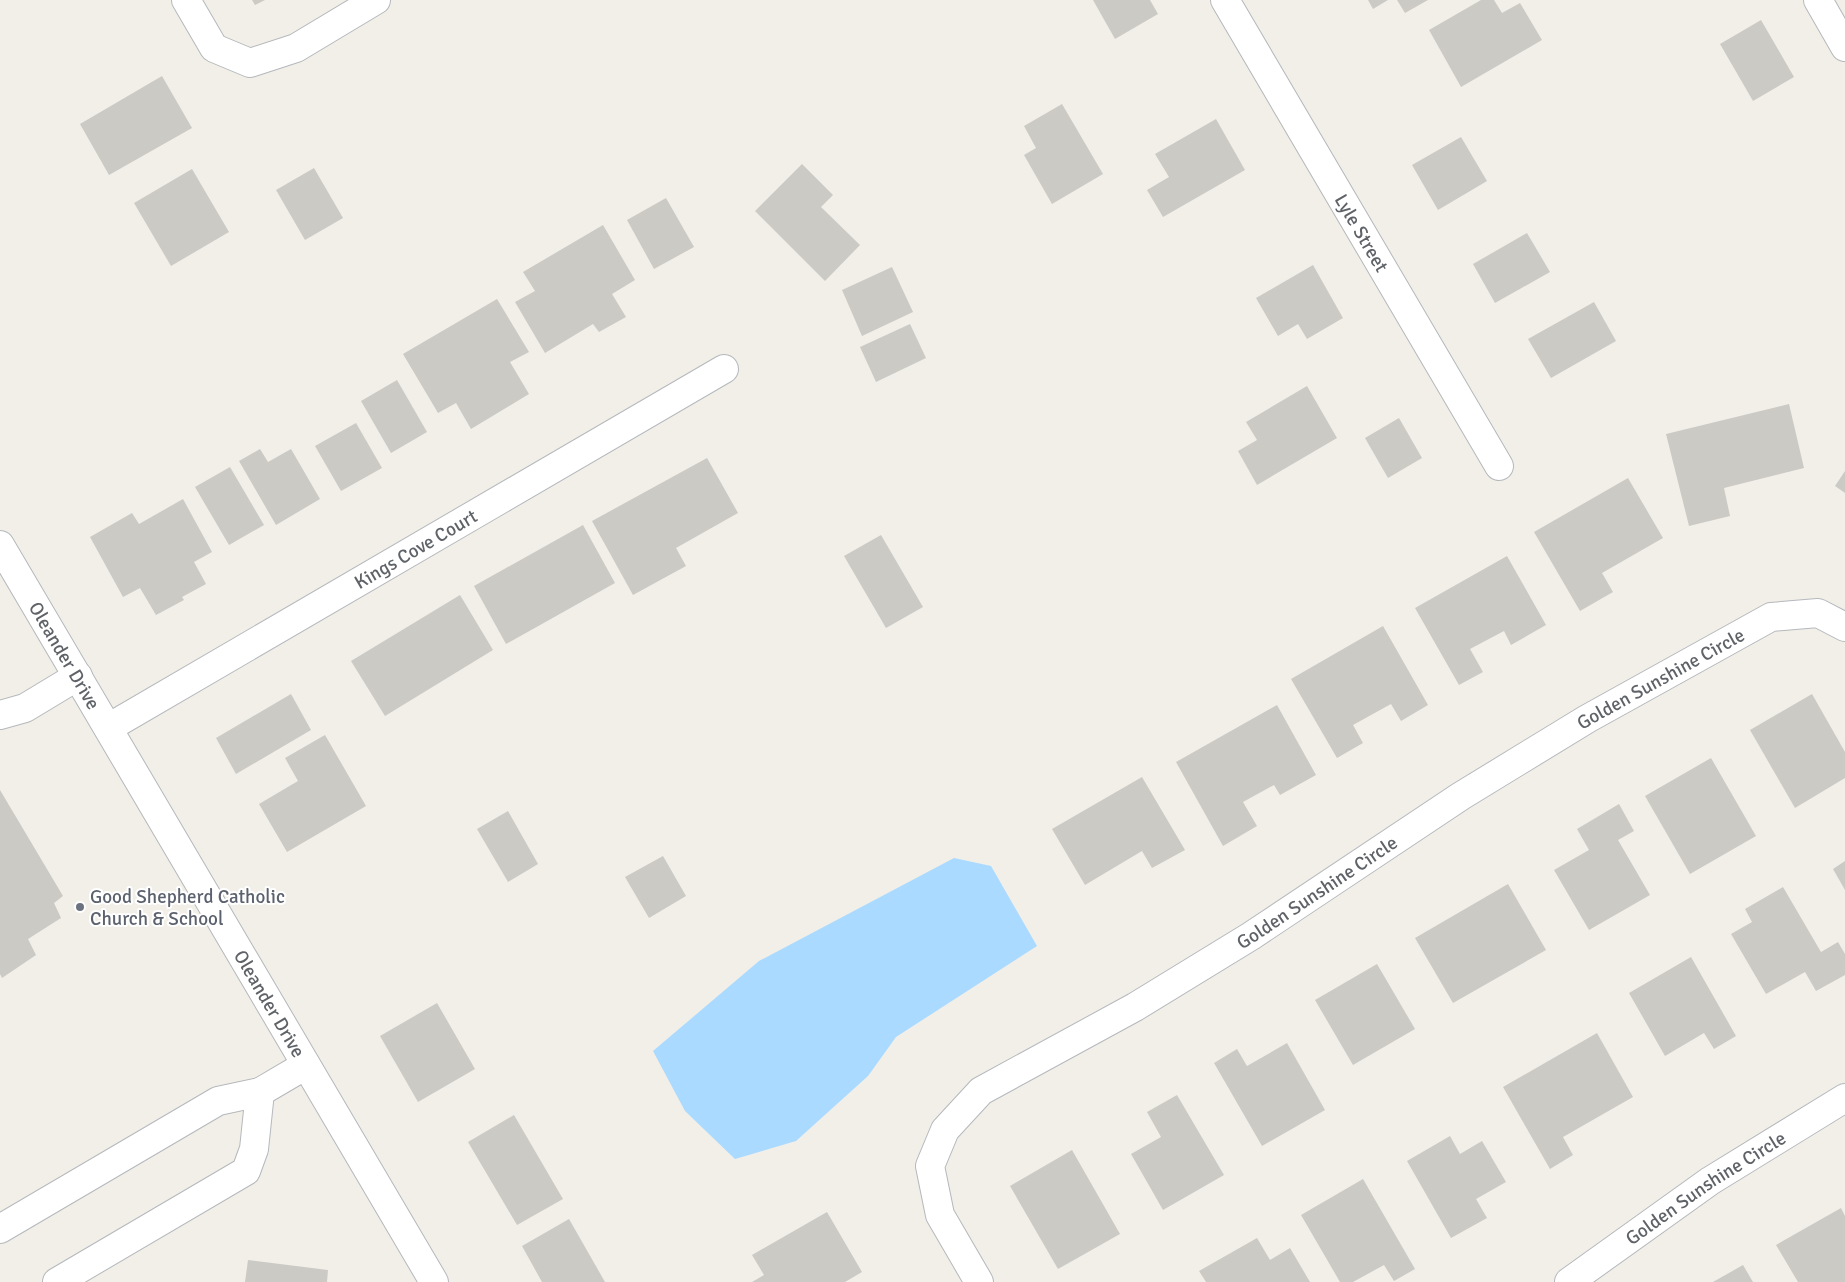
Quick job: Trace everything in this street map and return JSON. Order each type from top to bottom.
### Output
[{"type":"street","points":[[186,0],[214,48],[250,63],[296,48],[376,0]]},
{"type":"street","name":"Lyle Street","points":[[1225,0],[1499,466]]},
{"type":"street","points":[[1818,0],[1845,47]]},
{"type":"street","name":"Kings Cove Court","points":[[108,728],[724,369]]},
{"type":"street","name":"Oleander Drive","points":[[0,545],[434,1282]]},
{"type":"street","name":"Golden Sunshine Circle","points":[[979,1282],[940,1215],[930,1166],[945,1130],[981,1092],[1134,1007],[1242,941],[1462,796],[1587,719],[1771,617],[1818,613],[1845,627]]},
{"type":"street","points":[[0,715],[25,708],[78,676]]},
{"type":"street","points":[[0,1229],[218,1101],[260,1092],[306,1065]]},
{"type":"street","points":[[57,1282],[246,1171],[254,1150],[260,1092]]},
{"type":"street","name":"Golden Sunshine Circle","points":[[1569,1282],[1710,1180],[1845,1098]]},
{"type":"water","points":[[954,858],[991,866],[1037,946],[896,1037],[868,1076],[796,1141],[735,1159],[685,1111],[653,1051],[759,961]]},
{"type":"building","points":[[252,0],[265,0],[255,5]]},
{"type":"building","points":[[1093,0],[1150,0],[1158,14],[1115,39]]},
{"type":"building","points":[[1368,0],[1388,0],[1373,9]]},
{"type":"building","points":[[1397,0],[1428,0],[1405,13]]},
{"type":"building","points":[[1481,0],[1494,0],[1502,13],[1520,3],[1542,40],[1461,87],[1429,30]]},
{"type":"building","points":[[1761,20],[1794,77],[1753,101],[1720,44]]},
{"type":"building","points":[[162,76],[192,128],[109,175],[80,124]]},
{"type":"building","points":[[1062,104],[1103,174],[1052,204],[1024,155],[1036,148],[1024,126]]},
{"type":"building","points":[[1216,119],[1245,170],[1163,217],[1147,190],[1169,177],[1155,154]]},
{"type":"building","points":[[1461,137],[1487,181],[1438,210],[1412,165]]},
{"type":"building","points":[[802,164],[833,195],[821,207],[860,245],[825,281],[755,211]]},
{"type":"building","points":[[314,168],[343,218],[305,240],[276,190]]},
{"type":"building","points":[[192,169],[229,232],[171,266],[134,203]]},
{"type":"building","points":[[666,198],[694,247],[654,269],[627,220]]},
{"type":"building","points":[[603,225],[635,280],[612,294],[626,317],[599,332],[593,324],[545,353],[515,302],[535,291],[523,272]]},
{"type":"building","points":[[1527,233],[1550,272],[1495,303],[1473,264]]},
{"type":"building","points":[[1313,265],[1343,318],[1307,339],[1298,324],[1278,336],[1256,298]]},
{"type":"building","points":[[892,267],[913,312],[862,336],[842,290]]},
{"type":"building","points":[[497,299],[529,352],[510,362],[529,394],[471,429],[456,403],[438,413],[403,354]]},
{"type":"building","points":[[1594,302],[1616,341],[1551,378],[1528,339]]},
{"type":"building","points":[[910,324],[926,358],[876,382],[860,347]]},
{"type":"building","points":[[397,380],[427,432],[391,453],[361,401]]},
{"type":"building","points":[[1307,386],[1337,438],[1257,485],[1238,451],[1257,440],[1246,422]]},
{"type":"building","points":[[1789,404],[1804,468],[1724,488],[1730,516],[1689,526],[1666,434]]},
{"type":"building","points":[[1399,418],[1422,458],[1388,478],[1365,438]]},
{"type":"building","points":[[356,423],[382,468],[341,491],[315,446]]},
{"type":"building","points":[[260,449],[268,462],[291,449],[320,499],[276,525],[239,461]]},
{"type":"building","points":[[707,458],[738,513],[676,548],[686,566],[633,595],[592,521]]},
{"type":"building","points":[[230,467],[264,525],[229,545],[195,487]]},
{"type":"building","points":[[1845,471],[1845,493],[1835,486]]},
{"type":"building","points":[[1628,478],[1663,538],[1602,573],[1613,592],[1580,611],[1534,532]]},
{"type":"building","points":[[183,499],[212,552],[194,562],[206,584],[182,597],[184,600],[156,615],[140,588],[123,597],[90,537],[132,513],[139,524]]},
{"type":"building","points":[[583,525],[615,583],[506,644],[474,586]]},
{"type":"building","points":[[881,535],[923,607],[886,628],[844,556]]},
{"type":"building","points":[[1507,556],[1546,625],[1511,645],[1504,631],[1470,649],[1483,672],[1459,685],[1415,608]]},
{"type":"building","points":[[460,595],[493,650],[385,716],[351,661]]},
{"type":"building","points":[[1383,626],[1428,705],[1401,721],[1391,704],[1353,725],[1363,743],[1337,758],[1291,679]]},
{"type":"building","points":[[291,694],[311,730],[236,774],[216,738]]},
{"type":"building","points":[[1812,694],[1845,752],[1845,778],[1795,808],[1750,730]]},
{"type":"building","points":[[1277,705],[1316,775],[1280,795],[1274,785],[1243,802],[1257,826],[1223,846],[1176,762]]},
{"type":"building","points":[[325,735],[366,806],[287,852],[259,804],[298,781],[285,758]]},
{"type":"building","points":[[1711,758],[1756,836],[1690,874],[1645,796]]},
{"type":"building","points":[[1142,777],[1185,850],[1152,868],[1142,851],[1085,885],[1052,829]]},
{"type":"building","points":[[0,790],[63,896],[54,903],[61,918],[28,939],[36,955],[2,978],[0,974]]},
{"type":"building","points":[[1619,804],[1634,831],[1618,840],[1650,895],[1589,930],[1554,870],[1589,850],[1577,829]]},
{"type":"building","points":[[508,811],[538,864],[508,882],[477,829]]},
{"type":"building","points":[[663,856],[686,896],[649,918],[625,877]]},
{"type":"building","points":[[1845,861],[1845,890],[1833,869]]},
{"type":"building","points":[[1508,884],[1546,950],[1453,1003],[1415,938]]},
{"type":"building","points":[[1783,887],[1821,952],[1838,942],[1845,954],[1845,975],[1816,991],[1805,972],[1766,994],[1731,934],[1752,922],[1745,909]]},
{"type":"building","points":[[1691,957],[1736,1036],[1714,1049],[1704,1033],[1665,1056],[1629,993]]},
{"type":"building","points":[[1377,964],[1415,1029],[1353,1065],[1315,1000]]},
{"type":"building","points":[[437,1003],[475,1069],[418,1102],[380,1036]]},
{"type":"building","points":[[1597,1033],[1633,1097],[1563,1137],[1573,1155],[1550,1169],[1503,1087]]},
{"type":"building","points":[[1287,1043],[1325,1110],[1262,1146],[1214,1063],[1237,1049],[1247,1066]]},
{"type":"building","points":[[1177,1095],[1224,1175],[1163,1210],[1131,1154],[1161,1137],[1147,1112]]},
{"type":"building","points":[[514,1115],[563,1199],[517,1225],[468,1142]]},
{"type":"building","points":[[1450,1136],[1460,1154],[1482,1141],[1506,1182],[1476,1199],[1487,1218],[1451,1238],[1407,1161]]},
{"type":"building","points":[[1072,1150],[1120,1234],[1058,1269],[1010,1186]]},
{"type":"building","points":[[1363,1179],[1415,1269],[1394,1281],[1384,1265],[1353,1282],[1340,1282],[1301,1215]]},
{"type":"building","points":[[1841,1208],[1845,1216],[1845,1282],[1798,1282],[1776,1245]]},
{"type":"building","points":[[827,1212],[862,1272],[845,1282],[752,1282],[764,1275],[752,1255]]},
{"type":"building","points":[[569,1219],[605,1282],[542,1282],[522,1246]]},
{"type":"building","points":[[1257,1238],[1270,1260],[1290,1248],[1310,1282],[1206,1282],[1199,1271]]},
{"type":"building","points":[[248,1260],[328,1270],[327,1282],[245,1282]]},
{"type":"building","points":[[1743,1265],[1753,1282],[1713,1282]]},
{"type":"place","name":"Good Shepherd Catholic Church & School","points":[[80,907]]}]
